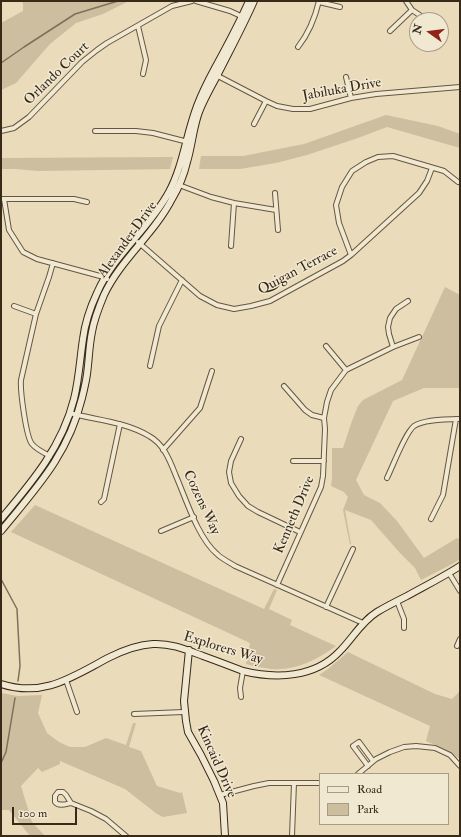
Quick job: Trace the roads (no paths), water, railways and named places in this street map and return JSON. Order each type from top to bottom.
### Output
[{"type":"main road","name":"Alexander Drive","points":[[244,17],[249,1]]},
{"type":"main road","name":"Alexander Drive","points":[[1,531],[53,466],[68,440],[77,415],[87,375],[93,328],[100,304],[111,282],[125,262],[163,215],[173,199],[187,163],[189,142],[196,107],[254,1]]},
{"type":"main road","name":"Alexander Drive","points":[[1,519],[37,476],[61,436],[70,413],[77,386],[83,339],[94,299],[104,278],[116,260],[155,214],[170,191],[178,174],[189,142]]},
{"type":"main road","name":"Explorers Way","points":[[1,684],[22,689],[51,685],[66,680],[132,647],[157,644],[175,646],[189,650],[243,670],[259,674],[296,674],[312,670],[330,660],[338,653],[363,624],[377,612],[450,573],[460,566]]},
{"type":"main road","name":"Kincaid Drive","points":[[189,650],[184,712],[188,732],[214,781],[223,803],[225,836]]},
{"type":"street","name":"Orlando Court","points":[[1,131],[14,128],[29,117],[75,69],[107,43],[172,6],[192,1]]},
{"type":"street","points":[[196,1],[230,11],[244,17]]},
{"type":"street","points":[[298,47],[312,26],[319,1],[340,7]]},
{"type":"street","points":[[406,1],[415,12]]},
{"type":"street","points":[[390,31],[412,10]]},
{"type":"street","points":[[138,26],[146,60],[143,74]]},
{"type":"street","name":"Jabiluka Drive","points":[[215,74],[277,106],[301,109],[316,107],[351,98],[395,92],[460,87]]},
{"type":"street","points":[[346,77],[351,98]]},
{"type":"street","points":[[254,124],[266,101]]},
{"type":"street","points":[[95,131],[136,131],[153,133],[189,142]]},
{"type":"street","points":[[351,255],[340,223],[336,205],[342,187],[352,171],[366,162],[378,157],[393,156],[444,171],[458,182]]},
{"type":"street","name":"Quigan Terrace","points":[[134,239],[200,296],[217,305],[234,309],[251,306],[270,301],[343,261],[351,255],[419,193],[428,181],[432,168]]},
{"type":"street","points":[[179,185],[211,197],[234,203],[276,210]]},
{"type":"street","points":[[275,193],[278,230]]},
{"type":"street","points":[[87,202],[74,199],[2,199],[9,230],[23,252],[37,259],[100,276],[111,282]]},
{"type":"street","points":[[231,246],[234,203]]},
{"type":"street","points":[[50,456],[35,447],[30,441],[21,393],[21,380],[36,314],[53,263]]},
{"type":"street","points":[[150,366],[159,326],[182,280]]},
{"type":"street","points":[[394,347],[388,327],[390,318],[396,309],[408,301]]},
{"type":"street","points":[[14,306],[36,314]]},
{"type":"street","name":"Kenneth Drive","points":[[277,585],[321,488],[324,461],[324,418],[331,390],[346,370],[419,337]]},
{"type":"street","points":[[326,346],[346,370]]},
{"type":"street","points":[[164,450],[200,408],[212,371]]},
{"type":"street","points":[[284,386],[305,410],[324,418]]},
{"type":"street","name":"Cozens Way","points":[[70,413],[120,424],[138,430],[151,437],[164,450],[169,458],[198,528],[206,542],[217,555],[235,566],[363,624]]},
{"type":"street","points":[[387,478],[407,433],[414,426],[422,422],[458,419],[443,495],[431,519]]},
{"type":"street","points":[[101,502],[104,499],[120,424]]},
{"type":"street","points":[[241,439],[231,461],[229,472],[232,483],[239,496],[248,506],[258,512],[300,532]]},
{"type":"street","points":[[293,461],[324,461]]},
{"type":"street","points":[[161,531],[194,517]]},
{"type":"street","points":[[326,607],[353,549]]},
{"type":"street","points":[[450,573],[460,591]]},
{"type":"street","points":[[397,601],[404,619],[404,628]]},
{"type":"street","points":[[457,646],[460,639]]},
{"type":"street","points":[[241,696],[240,688],[243,670]]},
{"type":"street","points":[[66,680],[77,712]]},
{"type":"street","points":[[134,714],[184,712]]},
{"type":"street","points":[[368,766],[353,746],[359,742],[373,761]]},
{"type":"street","points":[[359,773],[373,761],[390,752],[404,747],[416,746],[435,748],[450,755],[460,766]]},
{"type":"street","points":[[220,795],[269,783],[319,783]]},
{"type":"street","points":[[292,836],[294,783]]},
{"type":"street","points":[[72,803],[106,819],[126,836]]},
{"type":"waterway","points":[[1,63],[75,14],[118,1]]},
{"type":"waterway","points":[[1,579],[17,609],[20,666],[18,681]]},
{"type":"waterway","points":[[1,763],[6,752],[15,698]]}]
